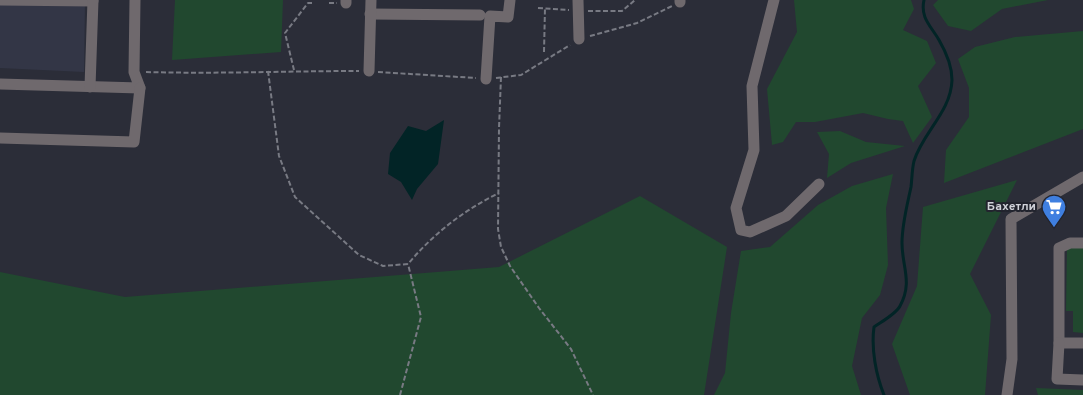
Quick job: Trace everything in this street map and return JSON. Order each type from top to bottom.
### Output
[{"type":"street","points":[[0,0],[93,1],[90,87]]},
{"type":"street","points":[[0,138],[134,142],[140,88],[134,72],[135,0]]},
{"type":"street","points":[[368,71],[371,0]]},
{"type":"street","points":[[486,78],[490,16],[508,17],[510,0]]},
{"type":"street","points":[[774,0],[752,86],[754,150],[736,208],[741,230],[750,232],[786,216],[819,184]]},
{"type":"street","points":[[578,5],[579,39]]},
{"type":"street","points":[[370,14],[480,15]]},
{"type":"street","points":[[0,84],[140,88]]},
{"type":"street","points":[[1007,395],[1012,359],[1011,219],[1083,177]]},
{"type":"street","points":[[1083,243],[1070,242],[1059,248],[1057,380],[1083,380]]},
{"type":"street","points":[[1059,342],[1083,343]]},
{"type":"path","points":[[538,8],[578,5],[622,11],[635,0]]},
{"type":"path","points":[[134,72],[237,74],[268,71],[368,71],[501,78],[521,75],[579,39],[637,23],[680,1]]},
{"type":"path","points":[[294,71],[285,33],[308,3],[312,3]]},
{"type":"path","points":[[544,52],[545,8]]},
{"type":"path","points":[[268,71],[279,156],[295,197],[359,255],[383,266],[408,264],[424,245],[449,224],[483,200],[499,193]]},
{"type":"path","points":[[501,78],[498,229],[500,247],[510,266],[539,308],[571,349],[592,394]]},
{"type":"path","points":[[400,395],[421,317],[408,264]]},
{"type":"shaded area","points":[[0,0],[85,0],[84,72],[0,68]]},
{"type":"shaded area","points":[[444,120],[438,164],[417,189],[412,200],[401,182],[388,174],[390,153],[408,126],[426,131]]},
{"type":"green space","points":[[175,0],[283,0],[281,52],[172,60]]},
{"type":"green space","points":[[794,0],[911,0],[914,9],[903,30],[927,41],[936,63],[918,86],[932,117],[913,143],[903,121],[863,113],[815,122],[796,122],[783,142],[772,145],[767,89],[797,32]]},
{"type":"green space","points":[[938,0],[1048,0],[1002,9],[971,31],[948,26],[933,5]]},
{"type":"green space","points":[[1083,31],[1083,129],[944,183],[946,150],[969,117],[969,88],[958,59],[975,47],[1015,37]]},
{"type":"green space","points":[[840,131],[866,142],[905,146],[851,163],[827,178],[829,154],[817,132]]},
{"type":"green space","points":[[893,174],[886,208],[888,265],[880,295],[862,318],[852,366],[861,395],[714,395],[725,373],[731,313],[741,251],[770,247],[818,205],[852,186]]},
{"type":"green space","points":[[1017,180],[970,274],[991,315],[985,395],[910,395],[892,344],[917,286],[923,207]]},
{"type":"green space","points":[[640,196],[727,247],[704,395],[0,395],[0,272],[125,297],[499,267]]},
{"type":"green space","points":[[1067,246],[1083,246],[1083,333],[1073,332],[1073,311],[1066,311]]},
{"type":"green space","points":[[1036,388],[1083,390],[1083,395],[1038,395]]},
{"type":"waterway","points":[[884,395],[875,362],[874,327],[895,312],[904,297],[906,274],[902,252],[902,236],[914,161],[947,102],[952,80],[946,54],[925,17],[924,0]]},
{"type":"place","name":"Бахетли","points":[[1054,228]]}]
